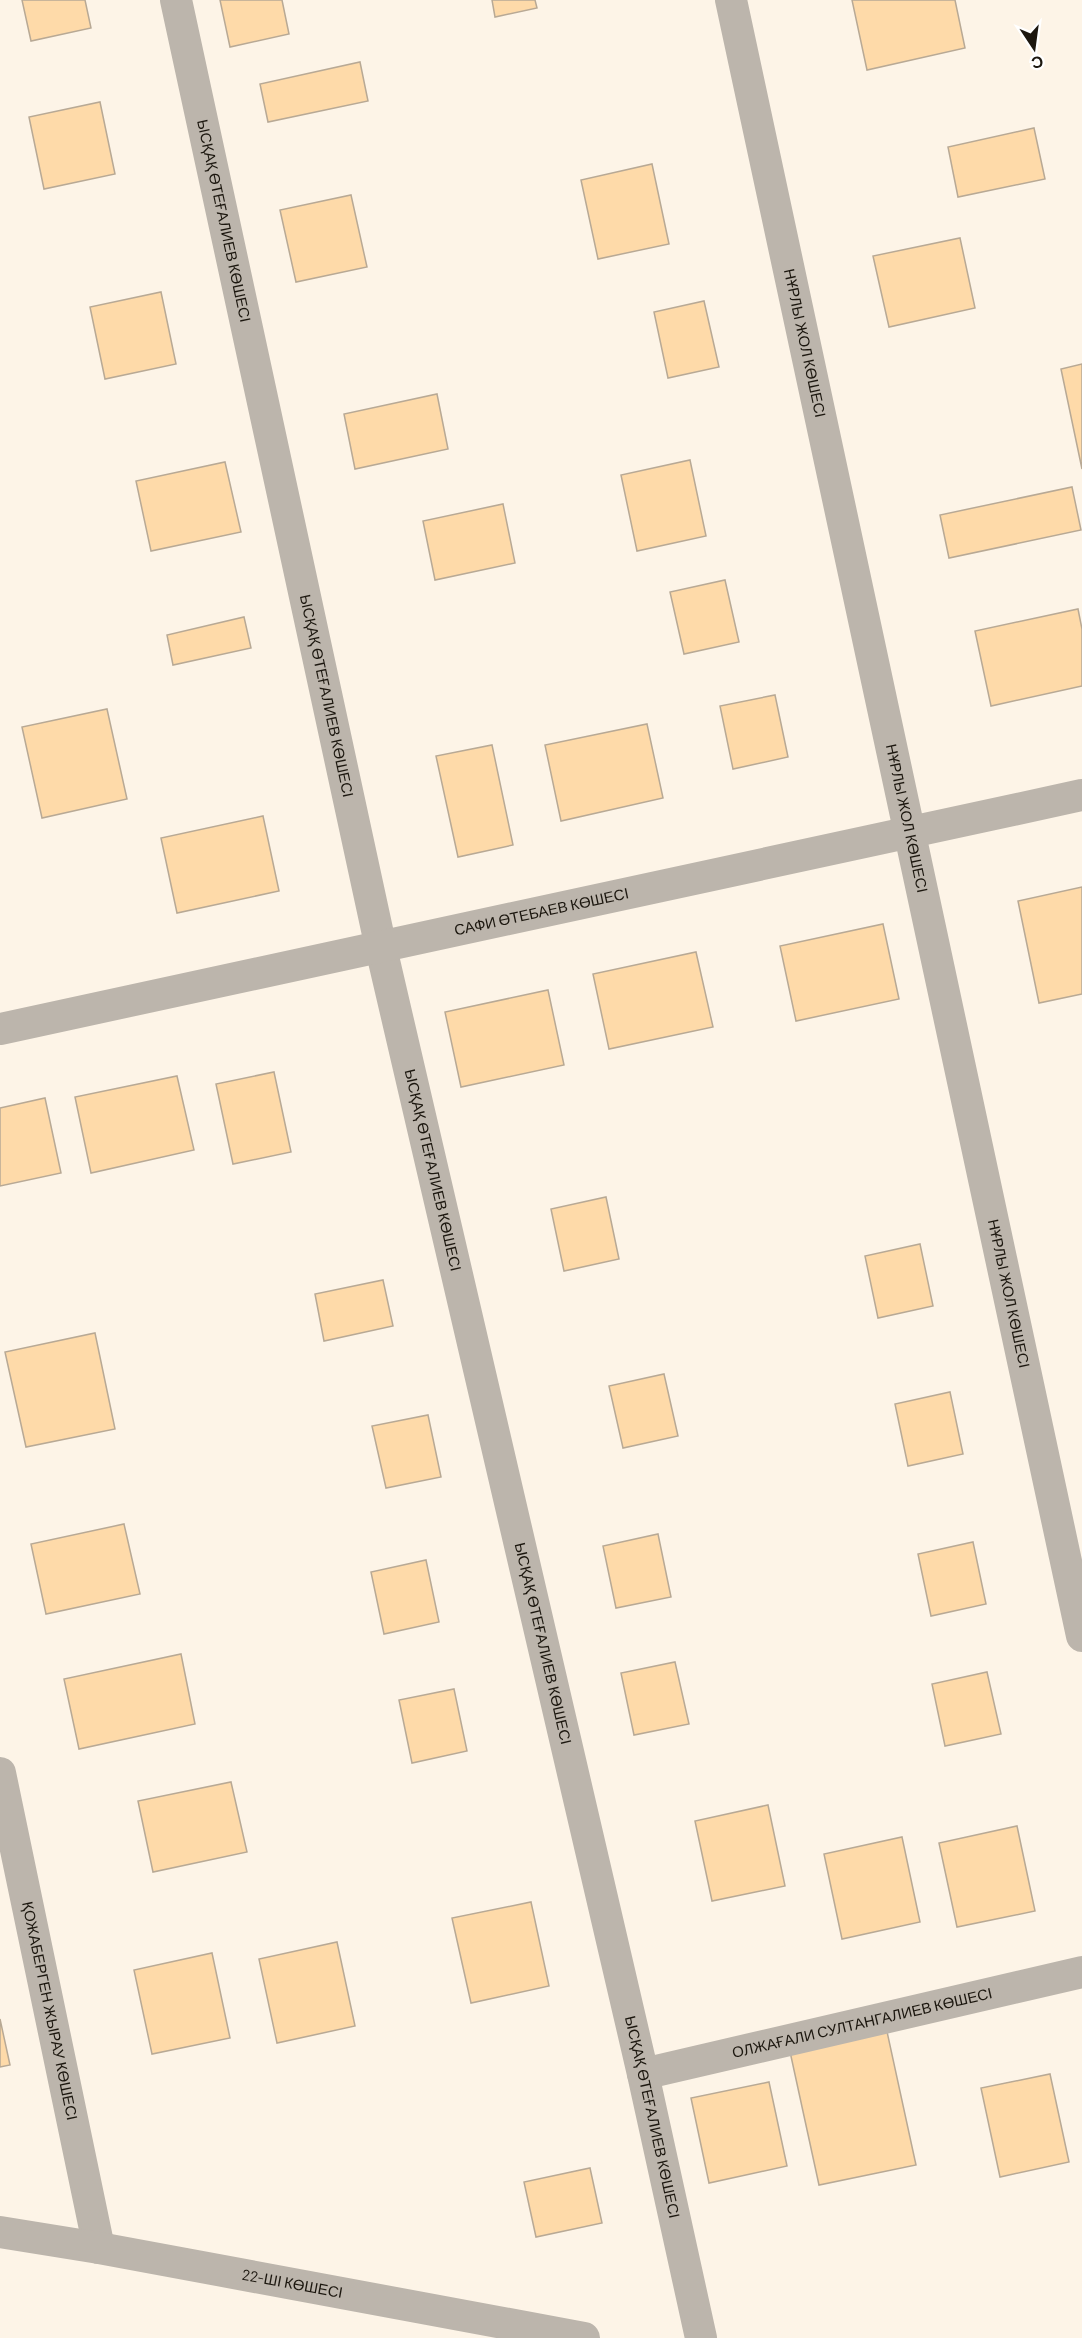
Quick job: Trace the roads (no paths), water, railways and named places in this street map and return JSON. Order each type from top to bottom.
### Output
[{"type":"street","name":"ЫСҚАҚ ӨТЕҒАЛИЕВ КӨШЕСІ","points":[[176,0],[381,948],[644,2074],[701,2338]]},
{"type":"street","name":"НҰРЛЫ ЖОЛ КӨШЕСІ","points":[[730,0],[1082,1636]]},
{"type":"street","name":"САФИ ӨТЕБАЕВ КӨШЕСІ","points":[[0,1029],[1082,795]]},
{"type":"street","name":"ҚОЖАБЕРГЕН ЖЫРАУ КӨШЕСІ","points":[[0,1773],[99,2248]]},
{"type":"street","name":"ОЛЖАҒАЛИ СУЛТАНГАЛИЕВ КӨШЕСІ","points":[[644,2074],[1082,1972]]},
{"type":"street","name":"22-ШІ КӨШЕСІ","points":[[0,2232],[99,2248],[584,2338]]}]
